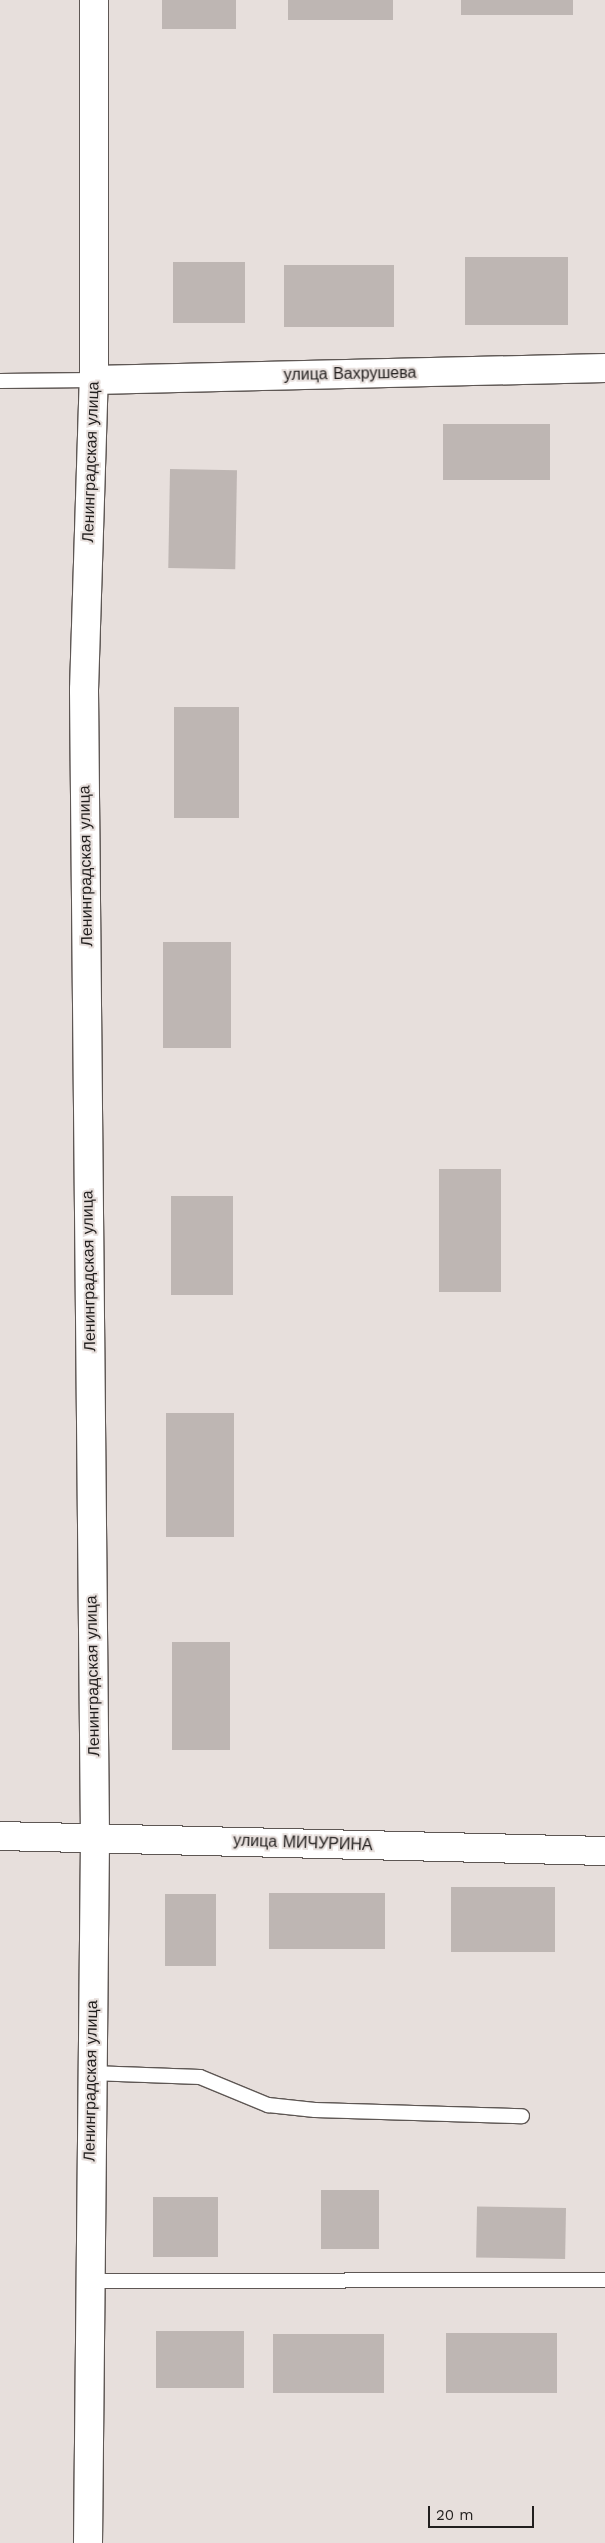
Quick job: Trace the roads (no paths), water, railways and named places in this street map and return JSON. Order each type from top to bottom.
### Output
[{"type":"street","name":"Ленинградская улица","points":[[88,2543],[88,2281],[95,1837],[84,700],[94,380],[94,0]]},
{"type":"street","name":"улица Вахрушева","points":[[94,380],[605,368]]},
{"type":"street","name":"улица МИЧУРИНА","points":[[0,1836],[605,1851]]},
{"type":"lane","points":[[0,381],[94,380]]},
{"type":"lane","points":[[91,2073],[200,2077],[268,2105],[296,2108],[522,2116]]},
{"type":"lane","points":[[88,2281],[605,2280]]}]
